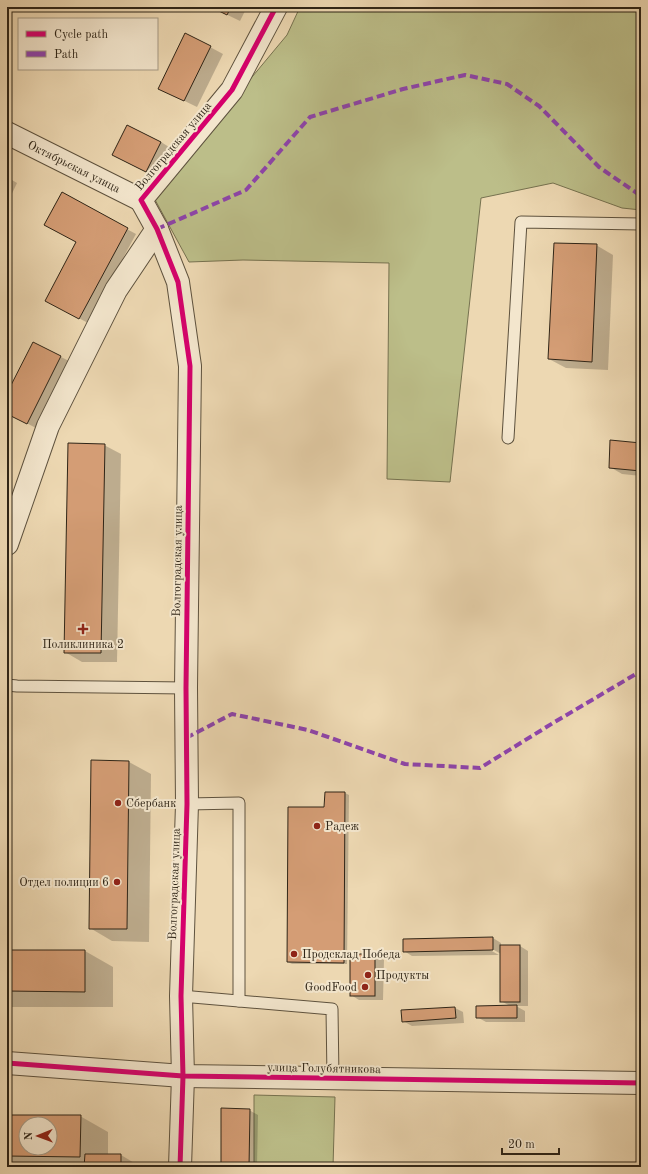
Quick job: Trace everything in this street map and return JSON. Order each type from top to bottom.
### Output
[{"type":"street","name":"Волгоградская улица","points":[[180,1167],[183,1076],[181,996],[187,804],[186,688],[190,366],[178,282],[157,229],[141,200],[232,90],[276,7]]},
{"type":"street","name":"Октябрьская улица","points":[[7,133],[141,200]]},
{"type":"street","points":[[7,544],[48,426],[116,290],[157,229]]},
{"type":"street","name":"улица Голубятникова","points":[[7,1064],[183,1076],[641,1083]]},
{"type":"lane","points":[[508,438],[521,222],[641,224]]},
{"type":"lane","points":[[7,685],[186,688]]},
{"type":"lane","points":[[187,804],[239,803],[239,1001]]},
{"type":"lane","points":[[181,996],[332,1009],[333,1078]]},
{"type":"green space","points":[[300,7],[641,7],[641,210],[622,208],[553,183],[481,198],[450,482],[387,479],[389,263],[243,260],[189,262],[153,196],[287,35]]},
{"type":"green space","points":[[254,1095],[335,1097],[333,1167],[254,1167]]},
{"type":"building","points":[[211,7],[231,7],[227,15]]},
{"type":"building","points":[[185,33],[211,46],[184,101],[158,89]]},
{"type":"building","points":[[127,125],[161,142],[146,172],[112,155]]},
{"type":"building","points":[[62,192],[128,228],[79,319],[45,301],[76,242],[44,225]]},
{"type":"building","points":[[554,243],[597,244],[592,362],[548,359]]},
{"type":"building","points":[[33,342],[61,356],[27,424],[7,414],[7,393]]},
{"type":"building","points":[[610,440],[641,443],[641,471],[609,468]]},
{"type":"building","points":[[68,443],[105,444],[101,653],[64,653]]},
{"type":"building","points":[[91,760],[129,761],[127,929],[89,929]]},
{"type":"building","points":[[325,792],[345,792],[344,963],[287,962],[288,807],[324,807]]},
{"type":"building","points":[[493,937],[493,950],[403,952],[403,939]]},
{"type":"building","points":[[500,945],[520,945],[520,1002],[500,1002]]},
{"type":"building","points":[[7,950],[85,950],[85,992],[7,991]]},
{"type":"building","points":[[350,954],[375,954],[375,996],[350,996]]},
{"type":"building","points":[[517,1005],[517,1018],[476,1018],[476,1006]]},
{"type":"building","points":[[455,1007],[456,1018],[402,1022],[401,1010]]},
{"type":"building","points":[[221,1108],[250,1109],[249,1167],[221,1167]]},
{"type":"building","points":[[7,1115],[81,1115],[80,1157],[7,1156]]},
{"type":"building","points":[[85,1154],[121,1154],[121,1167],[84,1167]]},
{"type":"marked path","points":[[157,229],[246,190],[310,117],[403,89],[465,75],[507,84],[539,106],[599,167],[641,196]]},
{"type":"marked path","points":[[186,738],[232,714],[308,730],[405,764],[480,768],[641,671]]},
{"type":"cycle path","points":[[180,1167],[183,1076],[181,996],[187,804],[186,688],[190,366],[178,282],[157,229],[141,200],[232,90],[276,7]]},
{"type":"cycle path","points":[[7,1063],[183,1076],[641,1083]]},
{"type":"place","name":"Поликлиника 2","points":[[83,629]]},
{"type":"place","name":"Сбербанк","points":[[118,803]]},
{"type":"place","name":"Радеж","points":[[317,826]]},
{"type":"place","name":"Отдел полиции 6","points":[[117,882]]},
{"type":"place","name":"Продсклад Победа","points":[[294,954]]},
{"type":"place","name":"Продукты","points":[[368,975]]},
{"type":"place","name":"GoodFood","points":[[365,987]]}]
